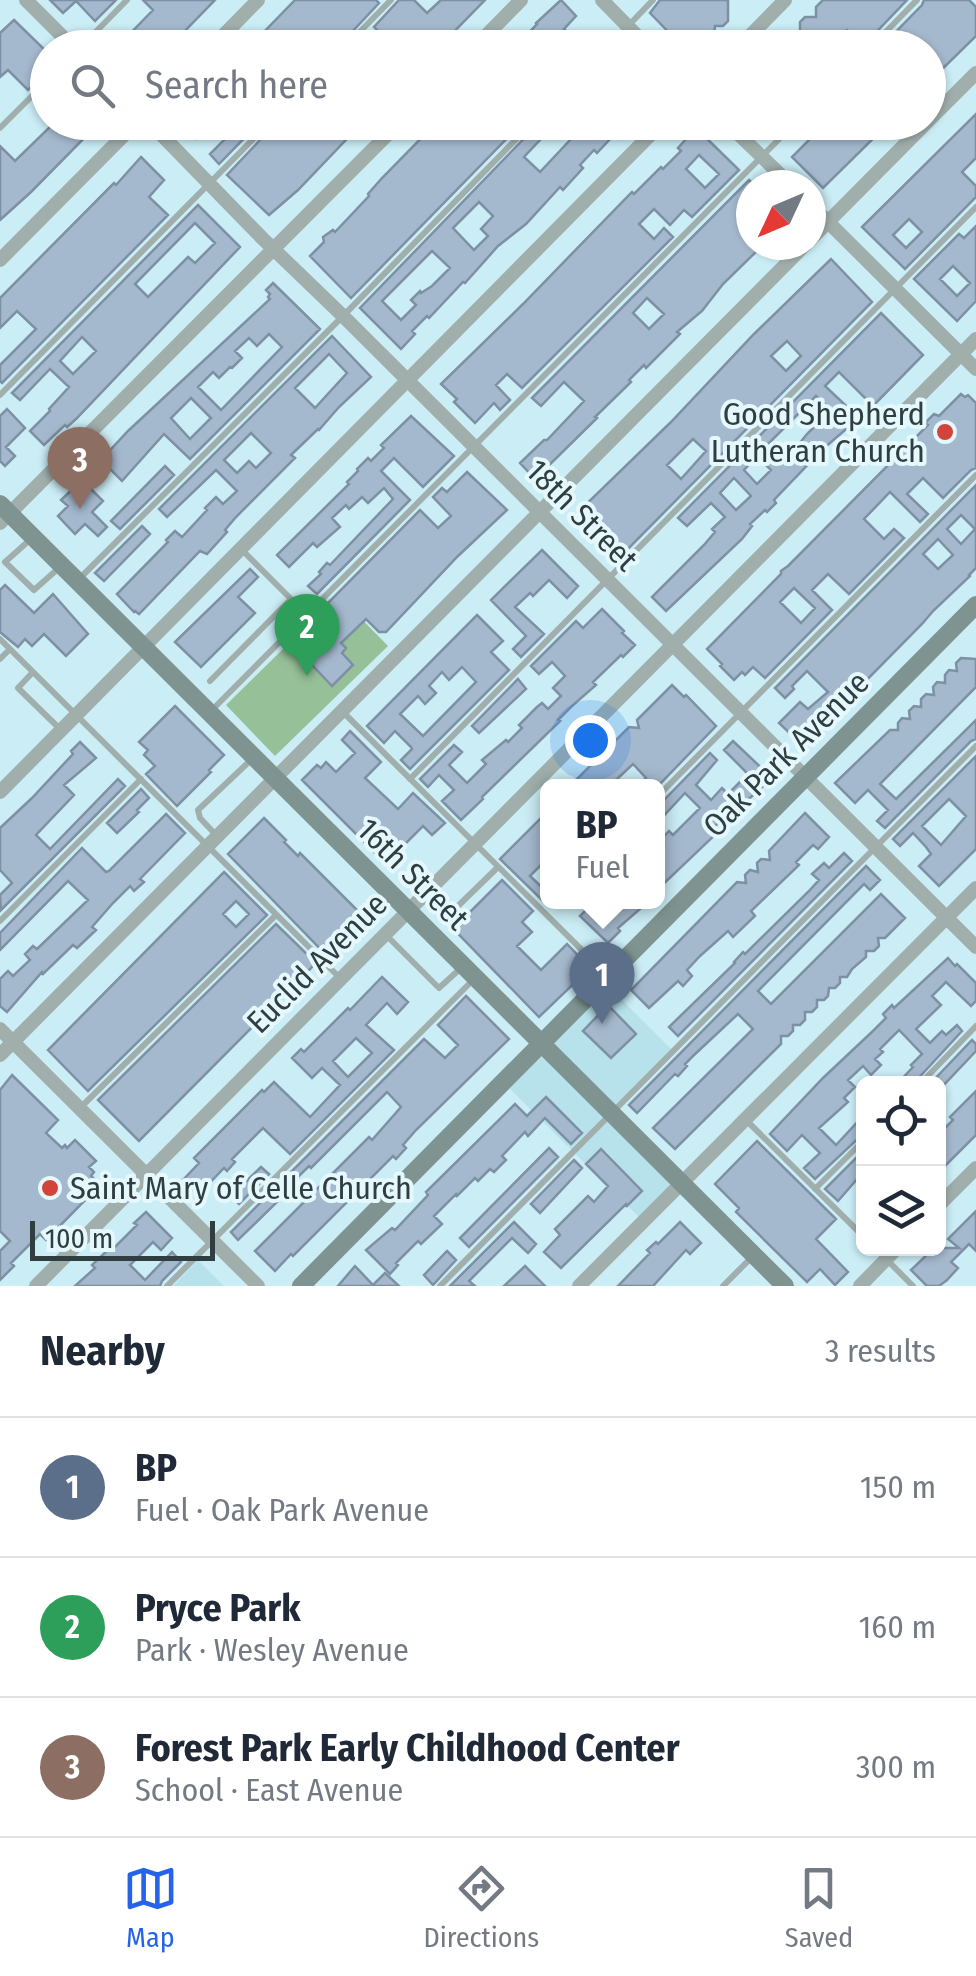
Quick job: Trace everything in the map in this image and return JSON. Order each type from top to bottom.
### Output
[{"type":"street","points":[[26,0],[58,30]]},
{"type":"street","points":[[229,30],[258,0]]},
{"type":"street","points":[[492,30],[521,0]]},
{"type":"street","points":[[602,0],[632,30]]},
{"type":"street","points":[[756,30],[785,0]]},
{"type":"street","points":[[946,104],[976,73]]},
{"type":"street","points":[[0,260],[118,140]]},
{"type":"street","name":"18th Street","points":[[167,140],[976,947]]},
{"type":"street","points":[[3,514],[382,140]]},
{"type":"street","points":[[0,792],[646,140]]},
{"type":"street","points":[[745,140],[776,170]]},
{"type":"street","points":[[910,140],[828,222],[976,369]]},
{"type":"street","points":[[0,1055],[790,260]]},
{"type":"street","name":"Euclid Avenue","points":[[36,1286],[976,339]]},
{"type":"street","name":"16th Street","points":[[3,514],[77,581],[785,1286]]},
{"type":"street","name":"Oak Park Avenue","points":[[301,1286],[976,605]]},
{"type":"street","points":[[579,1286],[976,888]]},
{"type":"street","points":[[0,1029],[258,1286]]},
{"type":"street","points":[[946,1198],[976,1168]]},
{"type":"street","points":[[860,1286],[883,1256]]},
{"type":"lane","points":[[96,30],[127,0]]},
{"type":"lane","points":[[362,30],[391,0]]},
{"type":"lane","points":[[624,30],[654,0]]},
{"type":"lane","points":[[888,30],[917,0]]},
{"type":"lane","points":[[0,128],[30,98]]},
{"type":"lane","points":[[0,395],[252,140]]},
{"type":"lane","points":[[77,581],[515,140]]},
{"type":"lane","points":[[209,713],[778,140]]},
{"type":"lane","points":[[410,779],[976,207]]},
{"type":"lane","points":[[665,789],[976,475]]},
{"type":"lane","points":[[32,537],[2,562],[34,590],[61,566]]},
{"type":"lane","points":[[241,549],[308,615]]},
{"type":"lane","points":[[210,681],[291,599]]},
{"type":"lane","points":[[0,639],[141,779],[212,841],[276,914],[340,978]]},
{"type":"lane","points":[[0,659],[10,649]]},
{"type":"lane","points":[[33,672],[18,688],[61,730]]},
{"type":"lane","points":[[342,711],[540,909]]},
{"type":"lane","points":[[440,1286],[976,746]]},
{"type":"lane","points":[[212,841],[198,810],[254,757]]},
{"type":"lane","points":[[0,921],[141,779]]},
{"type":"lane","points":[[458,906],[498,866]]},
{"type":"lane","points":[[540,909],[608,976]]},
{"type":"lane","points":[[543,912],[546,909]]},
{"type":"lane","points":[[80,1108],[276,914]]},
{"type":"lane","points":[[385,934],[439,988],[469,972]]},
{"type":"lane","points":[[168,1286],[469,972]]},
{"type":"lane","points":[[928,1076],[976,1026]]},
{"type":"lane","points":[[744,1118],[856,1229]]},
{"type":"lane","points":[[816,1189],[856,1148]]},
{"type":"lane","points":[[723,1286],[754,1255]]},
{"type":"lane","points":[[889,1256],[914,1286]]},
{"type":"shaded area","points":[[605,983],[675,1053],[615,1114],[684,1183],[645,1223],[505,1084]]},
{"type":"shaded area","points":[[198,1260],[224,1286],[173,1286]]},
{"type":"green space","points":[[338,595],[388,646],[275,756],[226,705]]},
{"type":"building","points":[[50,0],[116,0],[95,21],[76,1],[63,13]]},
{"type":"building","points":[[143,0],[215,0],[186,30],[134,30],[153,10]]},
{"type":"building","points":[[295,0],[379,3],[354,30],[266,30]]},
{"type":"building","points":[[399,0],[414,0],[427,13],[441,0],[485,0],[456,30],[374,27]]},
{"type":"building","points":[[561,0],[576,16],[565,30],[531,30]]},
{"type":"building","points":[[660,0],[728,0],[728,21],[715,26],[715,30],[667,30],[650,13]]},
{"type":"building","points":[[823,0],[907,0],[878,30],[800,30],[805,17],[816,17],[816,7]]},
{"type":"building","points":[[924,0],[969,0],[976,7],[976,36],[946,65],[946,30],[898,30]]},
{"type":"building","points":[[14,20],[30,36],[28,90],[8,70],[0,77],[0,33]]},
{"type":"building","points":[[976,114],[976,158],[962,172],[976,186],[976,197],[905,269],[862,227]],"holes":[[[909,219],[922,232],[906,248],[893,235]]]},
{"type":"building","points":[[37,140],[82,140],[0,220],[0,146],[15,161]]},
{"type":"building","points":[[224,140],[242,140],[219,164],[210,154]]},
{"type":"building","points":[[260,140],[346,140],[269,215],[227,175]]},
{"type":"building","points":[[419,140],[505,140],[351,298],[310,256],[324,242],[323,237],[335,232]]},
{"type":"building","points":[[523,140],[540,140],[524,157],[540,172],[570,140],[609,140],[580,165],[583,168],[563,190],[560,187],[412,331],[415,334],[401,349],[360,308]],"holes":[[[479,202],[493,216],[481,229],[488,236],[474,250],[453,228]],[[432,251],[450,268],[411,300],[416,305],[401,320],[382,301]]]},
{"type":"building","points":[[685,140],[708,140],[739,170],[692,217],[684,210],[670,225],[654,209],[639,224],[654,239],[664,228],[673,237],[522,388],[507,374],[496,385],[510,400],[500,410],[494,403],[475,423],[441,384],[632,192],[681,151],[678,148]],"holes":[[[699,155],[719,174],[705,188],[686,169]]]},
{"type":"building","points":[[809,140],[872,140],[826,185],[826,170],[805,170],[792,157]]},
{"type":"building","points":[[141,157],[164,180],[149,197],[168,215],[2,383],[0,365],[36,329],[17,311],[0,328],[0,298]]},
{"type":"building","points":[[736,193],[736,260],[748,260],[702,311],[677,332],[680,334],[629,380],[535,479],[520,463],[584,401],[564,382],[541,406],[532,398]],"holes":[[[647,298],[664,314],[649,329],[633,313]]]},
{"type":"building","points":[[198,205],[240,247],[76,419],[44,445],[30,431],[69,387],[50,369],[20,400],[12,393]],"holes":[[[195,223],[215,243],[195,263],[188,257],[148,297],[135,284]],[[82,337],[96,351],[73,374],[60,361]]]},
{"type":"building","points":[[976,226],[976,301],[957,321],[914,279],[959,234],[964,238]],"holes":[[[953,266],[970,283],[957,296],[940,279]]]},
{"type":"building","points":[[831,259],[872,302],[617,560],[571,519]],"holes":[[[787,341],[801,356],[786,371],[771,356]],[[693,439],[706,451],[681,479],[667,465]]]},
{"type":"building","points":[[273,283],[320,329],[190,459],[164,434],[122,481],[101,460],[270,299],[266,290]],"holes":[[[269,334],[282,347],[221,410],[198,387],[213,372],[219,378],[232,368],[242,358],[235,351],[249,338],[257,346]],[[191,398],[211,418],[190,439],[171,418]]]},
{"type":"building","points":[[881,313],[923,355],[873,406],[839,372],[825,386],[859,418],[823,449],[774,500],[776,503],[750,524],[742,539],[666,611],[652,597],[704,545],[715,532],[712,529],[725,517],[711,503],[687,526],[678,518]],"holes":[[[816,396],[831,410],[807,434],[799,444],[803,447],[786,464],[767,445]],[[757,456],[771,470],[757,484],[744,470]],[[734,478],[751,496],[736,510],[720,493]]]},
{"type":"building","points":[[332,336],[371,377],[291,455],[295,458],[236,517],[207,554],[200,551],[139,614],[117,594],[175,531],[182,537],[216,497],[223,504],[237,491],[216,470],[167,517],[159,509]],"holes":[[[329,354],[347,373],[315,408],[295,388]],[[251,433],[271,453],[256,468],[249,461],[237,473],[224,460]]]},
{"type":"building","points":[[961,394],[976,403],[976,468],[943,498],[923,478],[907,494],[928,514],[920,522],[890,492],[864,519],[884,539],[894,529],[904,538],[849,594],[828,574],[812,590],[832,610],[765,678],[753,667],[734,680],[707,649],[928,425],[925,423],[934,414],[939,416]],"holes":[[[794,588],[815,608],[801,623],[780,602]]]},
{"type":"building","points":[[7,409],[25,428],[6,447],[15,456],[5,466],[0,461],[0,416]]},
{"type":"building","points":[[411,416],[454,456],[423,487],[394,458],[381,471],[410,500],[317,594],[308,586],[319,572],[393,499],[384,488],[368,503],[362,497],[349,509],[346,505],[332,518],[340,527],[317,547],[313,543],[289,567],[277,555]]},
{"type":"building","points":[[165,466],[174,475],[120,529],[111,521]]},
{"type":"building","points":[[467,472],[507,510],[386,632],[379,632],[366,619],[341,643],[346,648],[342,653],[353,665],[332,686],[292,644],[420,510],[438,528],[451,516],[433,497],[442,488],[447,492]]},
{"type":"building","points":[[82,480],[103,501],[92,512],[107,527],[98,536],[85,524],[75,534],[58,516],[68,506],[61,500]]},
{"type":"building","points":[[976,485],[976,568],[970,576],[845,702],[843,699],[799,742],[779,723],[800,702],[808,709],[828,692],[807,671],[785,698],[775,688]],"holes":[[[961,515],[975,529],[961,544],[947,529]],[[938,539],[953,555],[938,569],[923,554]]]},
{"type":"building","points":[[142,526],[150,534],[104,581],[95,573]]},
{"type":"building","points":[[542,550],[578,586],[567,598],[549,580],[515,607],[544,634],[521,657],[513,649],[526,636],[491,600]]},
{"type":"building","points":[[250,569],[258,577],[238,597],[255,613],[201,667],[175,642]]},
{"type":"building","points":[[5,585],[34,613],[53,594],[88,634],[66,656],[44,634],[32,646],[25,639],[18,647],[0,632],[0,590]]},
{"type":"building","points":[[602,609],[635,645],[593,682],[596,685],[461,820],[442,801],[454,790],[439,775],[428,787],[420,779],[454,745],[462,752],[449,765],[467,783],[486,764],[482,760],[508,742],[537,707],[542,703],[548,709],[561,696],[553,688],[565,676],[552,662],[539,674],[531,666],[576,621],[583,628]]},
{"type":"building","points":[[477,615],[503,641],[491,652],[509,670],[410,769],[401,760],[412,749],[395,731],[384,743],[367,726]],"holes":[[[462,667],[476,682],[423,736],[400,714],[418,696],[425,704],[436,693],[429,686],[442,672],[449,680]]]},
{"type":"building","points":[[961,658],[976,659],[976,687],[880,784],[896,799],[976,720],[976,739],[885,828],[877,821],[888,810],[868,790],[855,803],[835,783],[890,730],[898,730],[902,718],[910,719],[909,711],[914,706],[921,707],[926,694],[934,695],[933,687],[937,682],[945,683],[949,670],[957,671],[956,663]]},
{"type":"building","points":[[518,679],[526,689],[479,733],[472,726]]},
{"type":"building","points":[[672,685],[716,726],[665,779],[645,779],[633,764],[617,779],[577,779],[629,727],[639,728],[637,720]]},
{"type":"building","points":[[175,706],[224,755],[177,806],[146,774],[155,766],[144,755],[148,750],[139,742]]},
{"type":"building","points":[[350,731],[381,762],[365,778],[398,809],[413,793],[445,823],[432,835],[423,826],[388,866],[302,780],[326,762],[336,772],[355,753],[342,740]]},
{"type":"building","points":[[733,741],[772,778],[731,815],[729,812],[714,827],[718,832],[665,882],[665,835],[669,831],[673,835],[700,808],[685,793],[665,814],[665,799],[710,753],[717,760],[696,785],[711,800],[722,788],[728,794],[748,774],[724,750]]},
{"type":"building","points":[[80,742],[96,758],[64,785],[74,795],[36,835],[50,849],[118,779],[125,786],[1,910],[0,895],[12,883],[0,870],[0,828],[73,754],[71,751]]},
{"type":"building","points":[[976,756],[976,849],[939,886],[919,866],[931,854],[913,833],[900,846],[893,839]],"holes":[[[949,799],[966,816],[941,845],[922,826]]]},
{"type":"building","points":[[141,789],[149,798],[117,833],[107,823]]},
{"type":"building","points":[[805,813],[829,837],[818,849],[813,845],[796,862],[799,865],[751,911],[755,916],[733,937],[728,931],[700,956],[687,970],[692,976],[683,986],[678,981],[649,1008],[631,990],[737,882],[746,883],[745,875],[750,870],[758,872],[761,859],[770,860],[769,851]]},
{"type":"building","points":[[166,814],[185,833],[140,879],[144,882],[134,891],[130,886],[92,927],[96,930],[42,972],[7,1012],[0,1006],[0,979],[8,971],[13,976],[30,960],[25,954],[33,946],[37,949],[88,900],[68,881],[0,950],[0,933],[82,848],[109,871]]},
{"type":"building","points":[[264,818],[298,856],[300,853],[370,923],[332,961],[228,854]]},
{"type":"building","points":[[540,819],[540,866],[530,876],[540,885],[540,898],[500,859]]},
{"type":"building","points":[[844,853],[852,861],[678,1036],[669,1027],[808,892],[819,880],[812,874],[824,863],[829,868]]},
{"type":"building","points":[[866,866],[880,880],[870,890],[864,884],[758,991],[771,1004],[881,894],[905,918],[885,938],[878,938],[879,946],[866,951],[866,957],[847,977],[840,977],[835,988],[829,988],[824,1000],[817,1000],[812,1012],[805,1012],[805,1020],[793,1025],[788,1036],[781,1036],[781,1044],[675,1149],[653,1128],[753,1029],[738,1014],[637,1113],[629,1105]]},
{"type":"building","points":[[224,872],[267,915],[88,1091],[48,1050]],"holes":[[[236,901],[249,914],[236,927],[223,914]]]},
{"type":"building","points":[[502,880],[533,911],[522,922],[532,932],[517,946],[541,970],[567,944],[590,968],[539,1017],[438,913],[449,903],[464,918]]},
{"type":"building","points":[[587,909],[640,909],[608,943],[580,916]]},
{"type":"building","points":[[276,924],[316,963],[139,1141],[98,1100]]},
{"type":"building","points":[[948,958],[976,983],[976,1001],[971,1006],[946,982],[932,996],[941,1005],[916,1029],[930,1043],[942,1031],[946,1035],[957,1025],[962,1031],[920,1076],[905,1076],[922,1054],[899,1030],[880,1049],[883,1052],[875,1059],[881,1065],[871,1075],[863,1066],[848,1080],[855,1087],[844,1098],[848,1102],[819,1128],[836,1145],[856,1124],[856,1141],[815,1179],[804,1168],[820,1153],[802,1135],[787,1151],[770,1134],[886,1018],[883,1014],[892,1005],[894,1008]]},
{"type":"building","points":[[382,977],[408,1002],[397,1014],[387,1003],[366,1025],[394,1050],[290,1154],[263,1128],[232,1159],[235,1162],[227,1171],[224,1168],[198,1195],[183,1180],[199,1163],[194,1158],[262,1090],[274,1082],[310,1117],[340,1085],[322,1068],[312,1078],[292,1058],[301,1049],[304,1052]],"holes":[[[356,1038],[372,1053],[348,1077],[333,1061]]]},
{"type":"building","points":[[466,996],[509,1039],[416,1130],[396,1159],[393,1156],[275,1271],[255,1251],[369,1137],[372,1140],[401,1107],[387,1092],[311,1168],[295,1180],[289,1174],[424,1039],[445,1058],[458,1045],[438,1025]]},
{"type":"building","points":[[608,1005],[636,1034],[611,1058],[583,1031]]},
{"type":"building","points":[[972,1040],[976,1044],[976,1051],[946,1083],[946,1076],[938,1076]]},
{"type":"building","points":[[12,1075],[58,1120],[46,1133],[62,1148],[75,1140],[96,1161],[89,1167],[100,1185],[46,1240],[40,1234],[0,1280],[0,1251],[10,1241],[0,1231],[0,1090]]},
{"type":"building","points":[[976,1091],[976,1135],[946,1165],[946,1127],[953,1120],[950,1117]]},
{"type":"building","points":[[546,1097],[582,1133],[571,1144],[545,1118],[502,1156],[506,1160],[494,1172],[490,1169],[478,1181],[475,1178],[434,1216],[442,1224],[421,1244],[418,1241],[390,1274],[366,1250],[392,1228],[395,1230],[428,1195],[426,1192],[515,1104],[527,1116]]},
{"type":"building","points":[[757,1141],[836,1219],[816,1239],[848,1272],[835,1285],[820,1269],[807,1282],[736,1212],[739,1208],[715,1184]]},
{"type":"building","points":[[549,1148],[558,1157],[469,1247],[460,1238]]},
{"type":"building","points":[[601,1149],[642,1191],[561,1268],[544,1252],[560,1235],[555,1229],[588,1196],[594,1202],[608,1186],[586,1164]]},
{"type":"building","points":[[856,1158],[856,1180],[838,1201],[825,1189]]},
{"type":"building","points":[[574,1160],[582,1168],[540,1213],[531,1204]]},
{"type":"building","points":[[261,1167],[269,1174],[239,1204],[231,1196]]},
{"type":"building","points":[[270,1193],[278,1201],[238,1240],[231,1232]]},
{"type":"building","points":[[976,1211],[976,1251],[969,1244],[951,1262],[958,1268],[947,1280],[939,1286],[927,1286],[911,1270],[926,1256],[946,1256],[946,1248],[959,1248],[948,1239]]},
{"type":"building","points":[[146,1212],[172,1238],[161,1250],[153,1242],[130,1265],[145,1280],[172,1252],[181,1262],[160,1286],[75,1286],[95,1268],[92,1265],[137,1225],[134,1223]]},
{"type":"building","points":[[514,1222],[536,1244],[528,1253],[512,1238],[469,1281],[475,1286],[450,1286]]},
{"type":"building","points":[[680,1222],[701,1243],[690,1254],[686,1250],[653,1286],[618,1286],[650,1253],[647,1250]]},
{"type":"building","points":[[447,1251],[456,1260],[433,1285],[424,1275]]},
{"type":"building","points":[[355,1266],[373,1285],[385,1273],[399,1286],[338,1286]]},
{"type":"building","points":[[525,1266],[545,1286],[504,1286]]},
{"type":"place","name":"Good Shepherd Lutheran Church","points":[[945,432]]},
{"type":"place","name":"Forest Park Early Childhood Center","points":[[80,509]]},
{"type":"place","name":"Pryce Park","points":[[307,676]]},
{"type":"place","name":"BP","points":[[602,1024]]},
{"type":"place","name":"Saint Mary of Celle Church","points":[[50,1188]]}]
